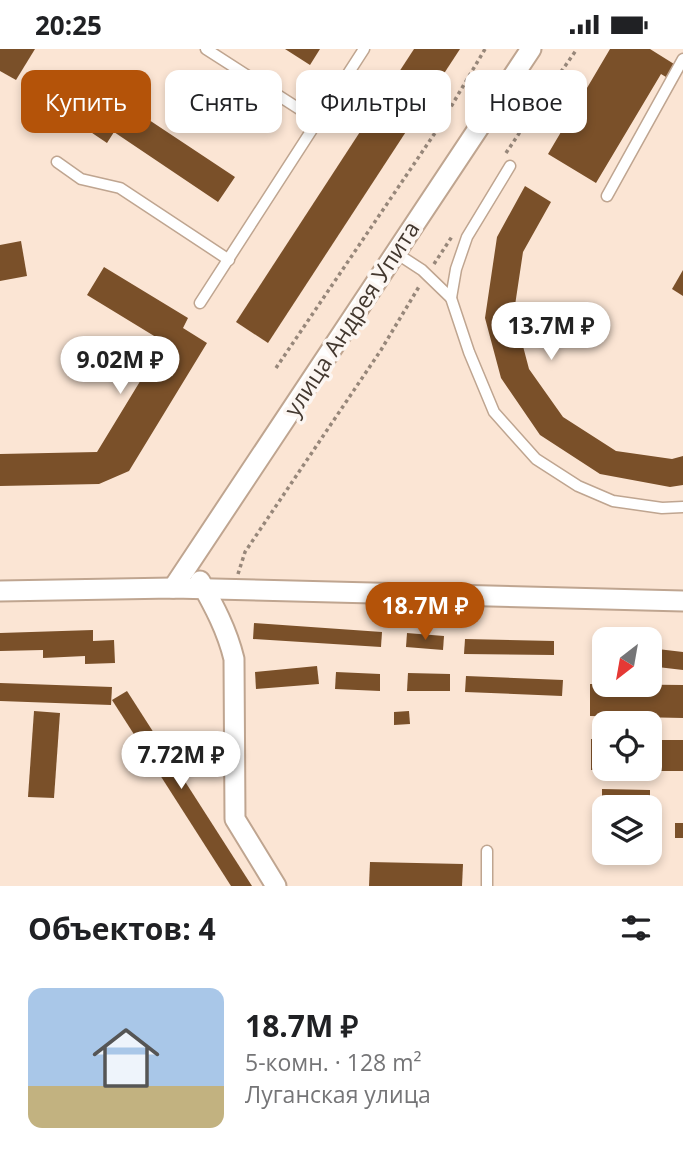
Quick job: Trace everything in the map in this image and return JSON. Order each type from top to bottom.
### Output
[{"type":"street","name":"улица Андрея Упита","points":[[173,588],[531,49]]},
{"type":"street","points":[[191,561],[219,615],[234,659],[235,819],[276,886]]},
{"type":"street","points":[[0,591],[173,588],[683,601]]},
{"type":"lane","points":[[206,49],[296,107]]},
{"type":"lane","points":[[351,70],[365,49]]},
{"type":"lane","points":[[607,196],[683,59]]},
{"type":"lane","points":[[200,303],[310,133]]},
{"type":"lane","points":[[57,162],[81,179],[120,187],[229,260]]},
{"type":"lane","points":[[451,298],[456,269],[467,237],[505,164]]},
{"type":"lane","points":[[396,253],[427,275],[451,298],[469,352],[494,412],[536,459],[578,486],[613,501],[662,508],[683,507]]},
{"type":"lane","points":[[487,851],[487,886]]},
{"type":"path","points":[[276,368],[439,127],[485,49]]},
{"type":"path","points":[[505,164],[544,96],[577,49]]},
{"type":"path","points":[[233,590],[245,552],[381,350],[456,230]]},
{"type":"building","points":[[0,49],[35,49],[16,80],[0,71]]},
{"type":"building","points":[[285,49],[320,49],[310,65]]},
{"type":"building","points":[[414,49],[460,49],[446,70],[400,70]]},
{"type":"building","points":[[610,49],[650,49],[674,64],[666,77],[661,74],[596,183],[548,154],[560,133],[587,133],[587,88]]},
{"type":"building","points":[[151,121],[235,177],[218,202],[115,133],[151,133]]},
{"type":"building","points":[[92,133],[113,133],[107,143]]},
{"type":"building","points":[[359,133],[405,133],[268,343],[236,322]]},
{"type":"building","points":[[525,186],[551,202],[523,252],[514,312],[529,369],[563,417],[616,451],[672,459],[683,456],[683,485],[670,487],[600,474],[540,435],[501,378],[485,318],[497,237]]},
{"type":"building","points":[[21,241],[27,276],[0,281],[0,245]]},
{"type":"building","points":[[104,267],[188,318],[183,328],[207,343],[129,471],[99,484],[0,486],[0,454],[97,452],[164,342],[87,295]]},
{"type":"building","points":[[683,270],[683,296],[672,289]]},
{"type":"building","points":[[254,623],[382,632],[381,647],[253,639]]},
{"type":"building","points":[[93,630],[93,641],[114,640],[115,663],[85,664],[85,656],[43,658],[43,650],[0,651],[0,633]]},
{"type":"building","points":[[407,633],[444,636],[443,650],[406,647]]},
{"type":"building","points":[[465,639],[554,641],[554,655],[464,654]]},
{"type":"building","points":[[662,650],[683,652],[683,670],[662,668]]},
{"type":"building","points":[[317,666],[319,684],[256,689],[255,672]]},
{"type":"building","points":[[336,672],[380,674],[380,691],[335,689]]},
{"type":"building","points":[[408,673],[450,674],[450,691],[407,691]]},
{"type":"building","points":[[466,676],[563,680],[562,696],[465,692]]},
{"type":"building","points":[[0,683],[112,687],[111,705],[0,701]]},
{"type":"building","points":[[590,684],[592,697],[662,697],[662,685],[683,685],[683,718],[662,718],[662,711],[592,711],[590,716]]},
{"type":"building","points":[[127,691],[252,886],[231,886],[112,700]]},
{"type":"building","points":[[34,711],[60,713],[54,798],[28,797]]},
{"type":"building","points":[[409,711],[410,724],[394,725],[394,712]]},
{"type":"building","points":[[591,739],[592,739],[592,770]]},
{"type":"building","points":[[662,740],[683,740],[683,771],[662,771]]},
{"type":"building","points":[[602,789],[650,790],[650,795],[602,795]]},
{"type":"building","points":[[675,823],[683,823],[683,838],[675,838]]},
{"type":"building","points":[[370,862],[463,864],[462,886],[369,886]]}]
